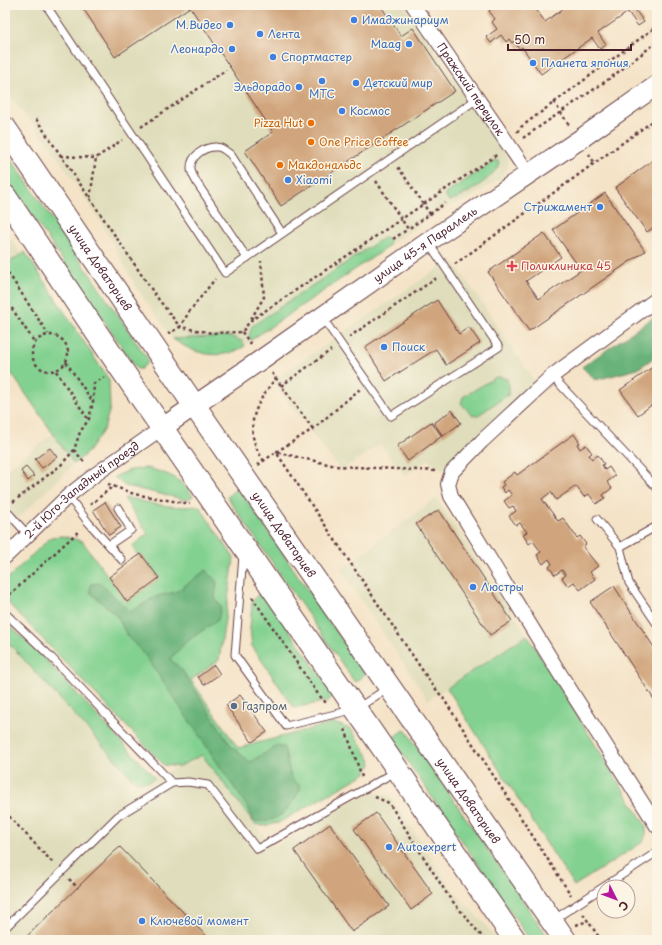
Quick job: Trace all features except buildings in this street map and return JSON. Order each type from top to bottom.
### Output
[{"type":"main road","name":"улица 45-я Параллель","points":[[162,428],[428,242],[528,173],[579,140],[657,85]]},
{"type":"main road","name":"улица Доваторцев","points":[[5,128],[194,405],[565,940]]},
{"type":"main road","points":[[5,196],[120,368],[515,940]]},
{"type":"street","name":"Пражский переулок","points":[[413,5],[528,173]]},
{"type":"street","points":[[657,299],[552,376],[482,441],[452,472],[448,484],[451,496],[556,667],[657,826]]},
{"type":"street","name":"2-й Юго-Западный проезд","points":[[5,557],[68,496],[96,474],[162,428]]},
{"type":"lane","points":[[46,5],[225,273],[477,99]]},
{"type":"lane","points":[[246,258],[196,183],[191,170],[192,162],[200,152],[209,148],[218,147],[231,154],[282,233]]},
{"type":"lane","points":[[322,317],[391,416],[499,347],[428,242]]},
{"type":"lane","points":[[552,376],[657,487]]},
{"type":"lane","points":[[68,496],[88,522],[122,560]]},
{"type":"lane","points":[[109,545],[131,530],[118,508]]},
{"type":"lane","points":[[5,509],[28,534]]},
{"type":"lane","points":[[597,519],[620,547],[629,583],[657,624]]},
{"type":"lane","points":[[620,547],[657,526]]},
{"type":"lane","points":[[244,546],[235,655],[286,726],[356,709],[390,686]]},
{"type":"lane","points":[[5,613],[48,654],[172,784]]},
{"type":"lane","points":[[5,928],[118,816],[144,798],[172,784],[188,782],[208,784],[257,849],[397,771]]},
{"type":"lane","points":[[552,921],[657,852]]},
{"type":"path","points":[[509,145],[521,127],[657,26]]},
{"type":"path","points":[[250,321],[402,220],[509,145],[609,79],[657,42]]},
{"type":"path","points":[[61,156],[96,158],[226,70]]},
{"type":"path","points":[[313,429],[281,386],[340,343],[447,270],[657,118]]},
{"type":"path","points":[[36,119],[156,296],[180,327],[212,333],[242,332],[264,298],[260,249]]},
{"type":"path","points":[[90,199],[96,158]]},
{"type":"path","points":[[392,158],[430,214]]},
{"type":"path","points":[[370,173],[408,229]]},
{"type":"path","points":[[393,238],[445,203]]},
{"type":"path","points":[[5,268],[48,334],[60,337],[66,342],[69,350],[66,362],[56,371],[49,372],[41,370],[35,364],[32,356],[35,343],[48,334]]},
{"type":"path","points":[[152,344],[180,327],[189,312],[222,269]]},
{"type":"path","points":[[5,298],[35,343]]},
{"type":"path","points":[[66,362],[93,402]]},
{"type":"path","points":[[11,504],[61,465],[74,450],[80,432],[89,419],[93,402],[94,383],[120,368]]},
{"type":"path","points":[[56,371],[89,419]]},
{"type":"path","points":[[264,461],[253,441],[252,425],[259,401],[276,378]]},
{"type":"path","points":[[243,474],[313,429],[368,382]]},
{"type":"path","points":[[74,450],[96,474],[112,487],[134,494],[192,504],[211,498]]},
{"type":"path","points":[[276,452],[336,466],[452,472]]},
{"type":"path","points":[[276,452],[427,677],[443,698],[601,940]]},
{"type":"path","points":[[5,599],[88,522],[88,506],[112,487]]},
{"type":"path","points":[[5,812],[78,888]]},
{"type":"shaded area","points":[[5,5],[404,5],[506,156],[508,162],[507,170],[502,177],[466,201],[451,205],[390,244],[385,249],[235,352],[222,356],[194,351],[173,339],[138,290],[101,222],[47,141],[5,91]]},
{"type":"shaded area","points":[[5,231],[21,254],[5,265]]},
{"type":"shaded area","points":[[452,259],[538,386],[443,470],[428,460],[405,475],[380,444],[341,471],[272,381]]},
{"type":"shaded area","points":[[53,434],[74,464],[5,531],[5,470]]},
{"type":"shaded area","points":[[436,498],[527,635],[428,700],[341,570]]},
{"type":"shaded area","points":[[5,621],[45,659],[155,778],[202,755],[273,848],[368,792],[389,795],[452,889],[499,940],[5,940]]},
{"type":"green space","points":[[5,150],[149,361],[141,369],[137,369],[5,176]]},
{"type":"green space","points":[[496,160],[499,162],[493,174],[462,196],[449,201],[445,194]]},
{"type":"green space","points":[[383,238],[388,239],[390,244],[385,249],[251,340],[249,336],[252,326]]},
{"type":"green space","points":[[25,252],[109,380],[110,408],[104,429],[88,452],[74,464],[5,364],[5,265]]},
{"type":"green space","points":[[657,315],[657,355],[638,369],[595,380],[582,367]]},
{"type":"green space","points":[[229,336],[242,341],[245,346],[236,351],[217,355],[190,349],[173,339]]},
{"type":"green space","points":[[496,377],[507,379],[509,394],[477,416],[472,415],[461,403],[463,397]]},
{"type":"green space","points":[[147,468],[168,474],[178,480],[193,496],[187,500],[125,486],[114,477],[130,470]]},
{"type":"green space","points":[[236,489],[239,489],[365,674],[357,682],[354,681],[227,497]]},
{"type":"green space","points":[[124,498],[166,506],[199,506],[234,558],[219,660],[191,680],[238,748],[334,723],[351,729],[370,759],[371,764],[366,773],[278,823],[263,826],[255,824],[202,755],[178,767],[164,765],[9,604],[5,597],[5,581],[51,537],[62,536],[82,541],[127,602],[159,578],[141,554],[138,556],[132,546],[148,534]]},
{"type":"green space","points":[[206,570],[217,582],[215,598],[221,607],[218,620],[186,642],[170,659],[182,670],[232,747],[248,760],[248,763],[277,746],[284,747],[291,777],[301,788],[283,814],[270,820],[253,821],[250,811],[145,655],[128,637],[117,616],[90,592],[91,584],[101,583],[130,612],[157,596],[176,592]]},
{"type":"green space","points":[[258,594],[264,594],[334,695],[328,701],[294,708],[252,646],[250,628],[252,602]]},
{"type":"green space","points":[[5,621],[45,659],[155,778],[149,781],[136,782],[5,639]]},
{"type":"green space","points":[[527,635],[646,826],[646,834],[643,842],[574,886],[447,688]]},
{"type":"green space","points":[[403,730],[406,731],[550,940],[530,940],[393,740],[394,737]]},
{"type":"place","name":"Имаджинариум","points":[[354,20]]},
{"type":"place","name":"М.Видео","points":[[230,25]]},
{"type":"place","name":"Лента","points":[[260,34]]},
{"type":"place","name":"Maag","points":[[409,44]]},
{"type":"place","name":"Леонардо","points":[[232,49]]},
{"type":"place","name":"Спортмастер","points":[[273,57]]},
{"type":"place","name":"Планета япония","points":[[533,63]]},
{"type":"place","name":"МТС","points":[[322,81]]},
{"type":"place","name":"Детский мир","points":[[356,83]]},
{"type":"place","name":"Эльдорадо","points":[[299,87]]},
{"type":"place","name":"Космос","points":[[342,111]]},
{"type":"place","name":"Pizza Hut","points":[[311,123]]},
{"type":"place","name":"One Price Coffee","points":[[311,142]]},
{"type":"place","name":"Макдональдс","points":[[280,165]]},
{"type":"place","name":"Xiaomi","points":[[288,180]]},
{"type":"place","name":"Стрижамент","points":[[600,207]]},
{"type":"place","name":"Поликлиника 45","points":[[512,266]]},
{"type":"place","name":"Поиск","points":[[384,347]]},
{"type":"place","name":"Люстры","points":[[473,587]]},
{"type":"place","name":"Газпром","points":[[234,706]]},
{"type":"place","name":"Autoexpert","points":[[389,847]]},
{"type":"place","name":"Ключевой момент","points":[[142,921]]}]
